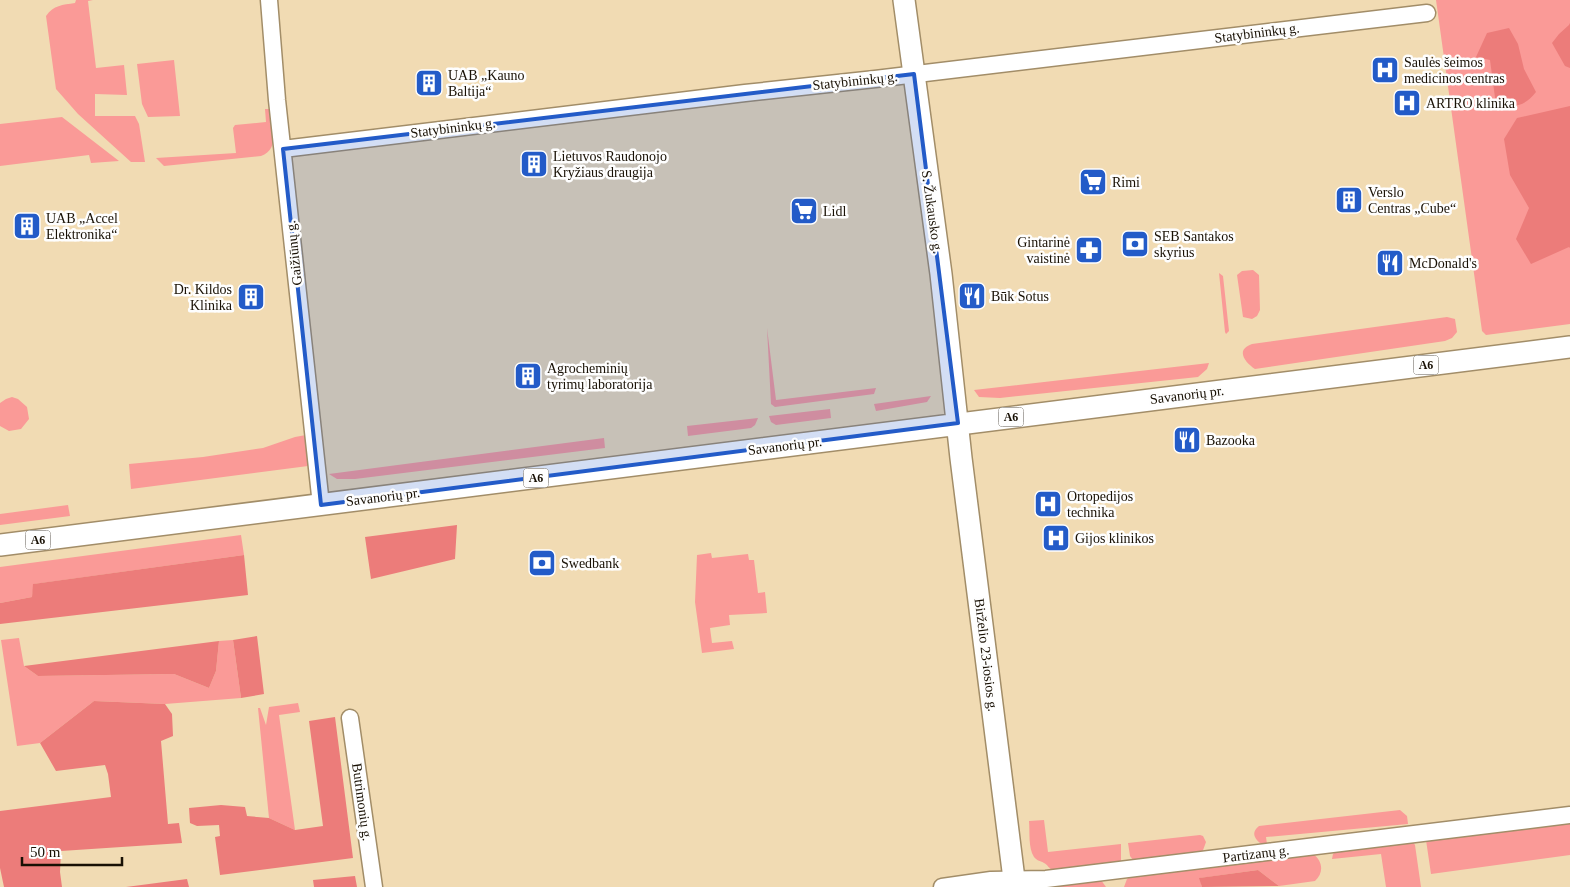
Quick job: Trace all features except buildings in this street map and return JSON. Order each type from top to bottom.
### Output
[{"type":"main road","name":"S. Žukausko g.","points":[[904,0],[941,274],[958,424]]},
{"type":"main road","name":"Savanorių pr.","points":[[0,545],[1570,347]]},
{"type":"main road","name":"Birželio 23-iosios g.","points":[[958,424],[1014,883]]},
{"type":"street","name":"Gaižiūnų g.","points":[[268,0],[321,505]]},
{"type":"street","name":"Statybininkų g.","points":[[283,149],[1427,13]]},
{"type":"street","name":"Butrimonių g.","points":[[350,718],[374,887]]},
{"type":"street","name":"Partizanų g.","points":[[942,887],[991,880],[1014,883],[1046,880],[1570,815]]},
{"type":"highlighted area","points":[[914,74],[958,423],[321,505],[283,149]]},
{"type":"shaded area","points":[[76,0],[93,0],[88,1],[96,68],[124,65],[127,95],[95,94],[95,116],[135,116],[139,124],[145,162],[131,162],[78,114],[56,89],[46,16],[55,8],[75,3]]},
{"type":"shaded area","points":[[1436,0],[1570,0],[1570,324],[1486,335],[1482,331]]},
{"type":"shaded area","points":[[1570,23],[1570,68],[1565,66],[1552,43]]},
{"type":"shaded area","points":[[1509,28],[1518,44],[1524,69],[1536,92],[1527,101],[1519,105],[1496,105],[1490,60],[1476,57],[1487,33]]},
{"type":"shaded area","points":[[174,60],[180,116],[148,117],[142,104],[137,64]]},
{"type":"shaded area","points":[[1570,106],[1570,248],[1531,264],[1516,239],[1529,208],[1510,175],[1504,139],[1517,118]]},
{"type":"shaded area","points":[[265,109],[270,109],[274,136],[271,148],[261,156],[164,166],[156,158],[236,153],[233,128],[235,125],[266,122]]},
{"type":"shaded area","points":[[62,117],[119,161],[91,163],[89,155],[0,166],[0,124]]},
{"type":"shaded area","points":[[1253,270],[1259,275],[1260,310],[1257,316],[1252,319],[1243,317],[1237,275],[1242,271]]},
{"type":"shaded area","points":[[1219,273],[1223,276],[1229,331],[1226,334],[1225,332]]},
{"type":"shaded area","points":[[1447,317],[1455,319],[1457,332],[1452,338],[1445,341],[1255,369],[1243,356],[1244,349],[1252,344]]},
{"type":"shaded area","points":[[767,328],[776,400],[876,388],[874,394],[775,407],[771,404]]},
{"type":"shaded area","points":[[1209,363],[1207,369],[1198,377],[1000,398],[979,397],[974,390]]},
{"type":"shaded area","points":[[931,396],[927,402],[876,411],[874,404]]},
{"type":"shaded area","points":[[12,397],[18,399],[27,407],[29,419],[21,429],[9,431],[0,426],[0,403]]},
{"type":"shaded area","points":[[830,409],[831,418],[776,425],[771,422],[769,416]]},
{"type":"shaded area","points":[[758,418],[755,425],[751,428],[688,436],[687,426]]},
{"type":"shaded area","points":[[306,435],[308,466],[131,489],[129,464],[203,457],[263,448]]},
{"type":"shaded area","points":[[604,438],[605,448],[355,479],[337,479],[329,474]]},
{"type":"shaded area","points":[[68,505],[70,516],[0,525],[0,514]]},
{"type":"shaded area","points":[[457,525],[455,559],[371,579],[365,537]]},
{"type":"shaded area","points":[[241,535],[244,555],[34,584],[32,597],[0,603],[0,567]]},
{"type":"shaded area","points":[[711,553],[712,558],[748,554],[749,560],[754,560],[758,593],[765,592],[767,613],[729,615],[730,625],[710,628],[712,643],[732,641],[734,649],[702,653],[695,602],[697,555]]},
{"type":"shaded area","points":[[244,555],[248,595],[0,624],[0,603],[32,597],[33,584]]},
{"type":"shaded area","points":[[257,636],[264,694],[241,698],[233,640]]},
{"type":"shaded area","points":[[19,638],[24,666],[38,676],[174,674],[209,688],[216,671],[219,641],[233,640],[241,698],[165,704],[94,701],[40,743],[17,746],[1,640]]},
{"type":"shaded area","points":[[219,641],[216,671],[209,688],[174,674],[38,676],[24,666]]},
{"type":"shaded area","points":[[94,701],[165,704],[172,714],[173,736],[161,741],[168,824],[179,823],[182,843],[61,851],[60,872],[62,887],[4,887],[0,868],[0,811],[111,797],[105,765],[56,771],[40,743]]},
{"type":"shaded area","points":[[298,703],[300,712],[279,715],[295,830],[269,818],[258,708],[260,708],[266,725],[269,707]]},
{"type":"shaded area","points":[[335,717],[353,858],[220,875],[215,837],[220,836],[219,825],[197,826],[190,823],[189,808],[221,805],[245,807],[247,816],[269,818],[295,830],[323,826],[309,721]]},
{"type":"shaded area","points":[[1400,810],[1407,816],[1408,824],[1266,837],[1267,844],[1263,845],[1254,834],[1259,826]]},
{"type":"shaded area","points":[[1044,820],[1048,852],[1121,844],[1121,861],[1118,863],[1053,870],[1034,857],[1030,844],[1029,821]]},
{"type":"shaded area","points":[[1570,822],[1570,855],[1431,874],[1426,840]]},
{"type":"shaded area","points":[[1203,836],[1206,842],[1202,853],[1137,861],[1133,860],[1130,856],[1128,843]]},
{"type":"shaded area","points":[[1413,842],[1421,887],[1386,887],[1381,854],[1332,859],[1336,851]]},
{"type":"shaded area","points":[[1313,854],[1319,860],[1321,867],[1320,874],[1315,881],[1279,886],[1258,870],[1200,878],[1202,887],[1124,887],[1127,879],[1131,876]]},
{"type":"shaded area","points":[[1258,870],[1279,886],[1202,887],[1199,878]]},
{"type":"shaded area","points":[[355,876],[357,887],[314,887],[313,880]]},
{"type":"shaded area","points":[[187,879],[189,887],[126,887]]},
{"type":"shaded area","points":[[1101,880],[1106,887],[1045,887]]},
{"type":"place","name":"Saulės šeimos medicinos centras","points":[[1385,70]]},
{"type":"place","name":"UAB „Kauno Baltija“","points":[[429,83]]},
{"type":"place","name":"ARTRO klinika","points":[[1407,103]]},
{"type":"place","name":"Lietuvos Raudonojo Kryžiaus draugija","points":[[534,164]]},
{"type":"place","name":"Rimi","points":[[1093,182]]},
{"type":"place","name":"Verslo Centras „Cube“","points":[[1349,200]]},
{"type":"place","name":"Lidl","points":[[804,211]]},
{"type":"place","name":"UAB „Accel Elektronika“","points":[[27,226]]},
{"type":"place","name":"SEB Santakos skyrius","points":[[1135,244]]},
{"type":"place","name":"Gintarinė vaistinė","points":[[1089,250]]},
{"type":"place","name":"McDonald's","points":[[1390,263]]},
{"type":"place","name":"Būk Sotus","points":[[972,296]]},
{"type":"place","name":"Dr. Kildos Klinika","points":[[251,297]]},
{"type":"place","name":"Agrocheminių tyrimų laboratorija","points":[[528,376]]},
{"type":"place","name":"Bazooka","points":[[1187,440]]},
{"type":"place","name":"Ortopedijos technika","points":[[1048,504]]},
{"type":"place","name":"Gijos klinikos","points":[[1056,538]]},
{"type":"place","name":"Swedbank","points":[[542,563]]}]
